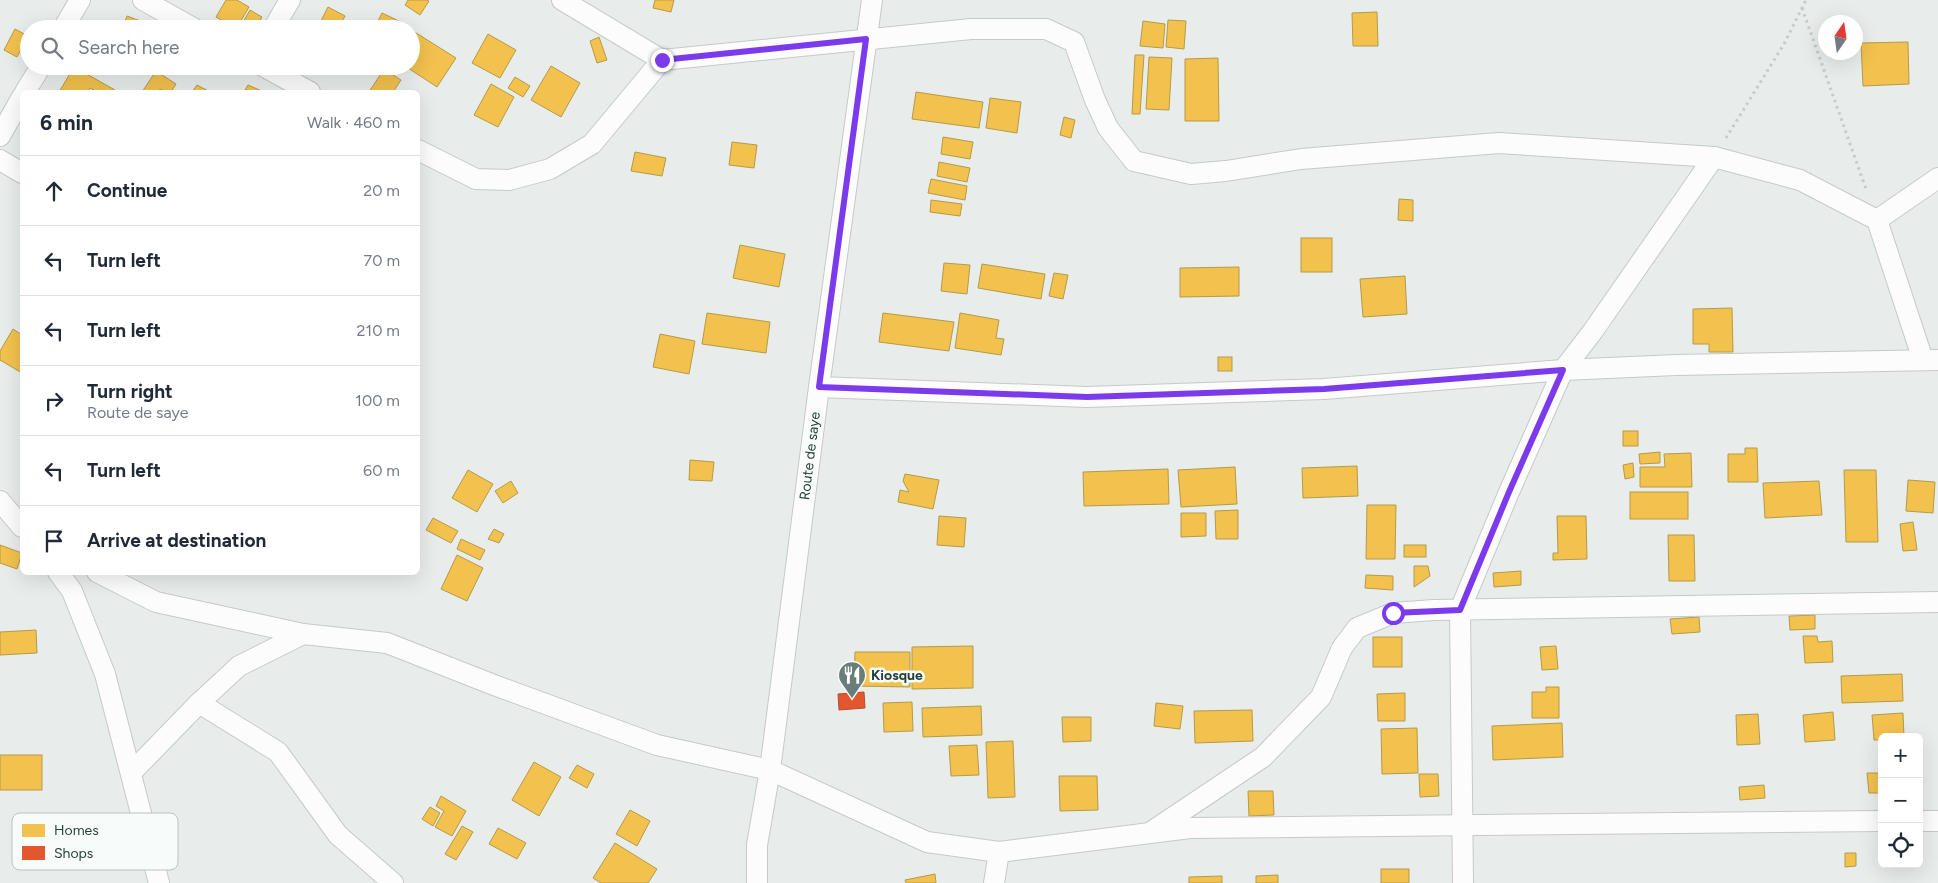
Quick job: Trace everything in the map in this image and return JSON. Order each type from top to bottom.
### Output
[{"type":"street","points":[[68,20],[80,0]]},
{"type":"street","points":[[143,0],[179,20]]},
{"type":"street","points":[[278,20],[290,0]]},
{"type":"street","points":[[562,0],[662,60],[971,29],[1046,29],[1074,42],[1108,128],[1134,161],[1191,174],[1226,171],[1301,159],[1499,143],[1714,157],[1800,180],[1877,220],[1930,360],[1676,365],[1563,370],[1324,389],[1087,397],[819,387]]},
{"type":"street","name":"Route de saye","points":[[758,883],[757,845],[770,770],[819,387],[872,0]]},
{"type":"street","points":[[420,151],[476,180],[509,180],[550,169],[592,144],[662,60]]},
{"type":"street","points":[[26,90],[35,75]]},
{"type":"street","points":[[279,75],[306,90]]},
{"type":"street","points":[[0,136],[20,101]]},
{"type":"street","points":[[1463,883],[1460,610],[1509,492],[1563,370],[1593,331],[1714,157]]},
{"type":"street","points":[[0,160],[20,172]]},
{"type":"street","points":[[1877,220],[1938,178]]},
{"type":"street","points":[[0,501],[20,524]]},
{"type":"street","points":[[60,575],[72,591],[105,674],[141,813]]},
{"type":"street","points":[[102,575],[156,602],[303,634],[387,643],[494,685],[657,744],[770,770],[926,842],[999,852],[1190,828],[1878,821]]},
{"type":"street","points":[[1148,834],[1264,757],[1321,697],[1342,648],[1357,628],[1393,613],[1460,610],[1938,602]]},
{"type":"street","points":[[131,773],[199,703],[239,666],[303,634]]},
{"type":"street","points":[[199,703],[278,752],[338,835],[393,883]]},
{"type":"street","points":[[1923,821],[1938,820]]},
{"type":"street","points":[[994,883],[999,852]]},
{"type":"street","points":[[156,870],[159,883]]},
{"type":"path","points":[[1714,157],[1784,44],[1806,0]]},
{"type":"path","points":[[1802,8],[1877,220]]},
{"type":"building: Homes","points":[[226,0],[237,0],[249,7],[241,20],[221,20],[216,17]]},
{"type":"building: Homes","points":[[408,0],[429,1],[420,15],[405,5]]},
{"type":"building: Homes","points":[[655,0],[674,0],[671,12],[653,8]]},
{"type":"building: Homes","points":[[328,7],[345,16],[343,20],[322,20]]},
{"type":"building: Homes","points":[[250,10],[262,17],[260,20],[244,20]]},
{"type":"building: Homes","points":[[1377,12],[1378,46],[1353,46],[1352,13]]},
{"type":"building: Homes","points":[[382,13],[397,20],[378,20]]},
{"type":"building: Homes","points":[[127,16],[138,20],[125,20]]},
{"type":"building: Homes","points":[[1168,20],[1186,21],[1184,49],[1166,47]]},
{"type":"building: Homes","points":[[1143,21],[1165,24],[1163,48],[1140,46]]},
{"type":"building: Homes","points":[[15,29],[20,32],[20,51],[17,57],[4,50]]},
{"type":"building: Homes","points":[[488,34],[516,50],[500,78],[472,63]]},
{"type":"building: Homes","points":[[420,35],[456,58],[437,87],[419,75]]},
{"type":"building: Homes","points":[[599,37],[607,60],[597,63],[590,41]]},
{"type":"building: Homes","points":[[1908,42],[1909,84],[1863,86],[1863,43]]},
{"type":"building: Homes","points":[[1135,55],[1144,55],[1140,114],[1132,114]]},
{"type":"building: Homes","points":[[1149,57],[1172,58],[1169,110],[1146,109]]},
{"type":"building: Homes","points":[[1218,58],[1219,121],[1185,121],[1185,59]]},
{"type":"building: Homes","points":[[551,66],[580,83],[561,117],[531,100]]},
{"type":"building: Homes","points":[[69,75],[88,75],[115,90],[94,90],[90,88],[89,90],[60,90]]},
{"type":"building: Homes","points":[[153,75],[162,75],[176,84],[172,90],[143,90]]},
{"type":"building: Homes","points":[[380,75],[393,75],[401,80],[394,90],[370,90]]},
{"type":"building: Homes","points":[[515,77],[530,86],[523,97],[508,88]]},
{"type":"building: Homes","points":[[491,84],[514,97],[498,127],[474,115]]},
{"type":"building: Homes","points":[[197,85],[206,90],[193,90]]},
{"type":"building: Homes","points":[[248,85],[259,90],[245,90]]},
{"type":"building: Homes","points":[[916,92],[983,102],[979,128],[912,119]]},
{"type":"building: Homes","points":[[990,98],[1021,102],[1017,133],[986,128]]},
{"type":"building: Homes","points":[[1064,117],[1075,120],[1071,138],[1060,135]]},
{"type":"building: Homes","points":[[943,137],[973,142],[970,159],[941,154]]},
{"type":"building: Homes","points":[[732,142],[757,145],[754,168],[729,165]]},
{"type":"building: Homes","points":[[635,152],[666,158],[662,176],[631,171]]},
{"type":"building: Homes","points":[[939,162],[970,168],[967,182],[937,176]]},
{"type":"building: Homes","points":[[931,179],[967,186],[965,200],[928,193]]},
{"type":"building: Homes","points":[[1399,199],[1413,200],[1413,221],[1398,220]]},
{"type":"building: Homes","points":[[931,200],[962,204],[960,216],[930,212]]},
{"type":"building: Homes","points":[[1301,238],[1332,238],[1332,272],[1301,272]]},
{"type":"building: Homes","points":[[740,245],[785,254],[779,287],[733,278]]},
{"type":"building: Homes","points":[[944,263],[970,265],[967,294],[941,291]]},
{"type":"building: Homes","points":[[982,264],[1045,274],[1041,299],[978,288]]},
{"type":"building: Homes","points":[[1239,267],[1239,296],[1180,297],[1180,268]]},
{"type":"building: Homes","points":[[1054,273],[1068,275],[1063,299],[1049,296]]},
{"type":"building: Homes","points":[[1405,276],[1407,314],[1363,317],[1360,279]]},
{"type":"building: Homes","points":[[1732,308],[1733,352],[1709,352],[1709,344],[1693,344],[1693,309]]},
{"type":"building: Homes","points":[[707,313],[770,322],[766,353],[702,344]]},
{"type":"building: Homes","points":[[883,313],[954,322],[949,351],[879,342]]},
{"type":"building: Homes","points":[[960,313],[999,320],[996,338],[1004,339],[1001,355],[955,348]]},
{"type":"building: Homes","points":[[13,329],[20,334],[20,372],[0,360],[0,351]]},
{"type":"building: Homes","points":[[660,334],[695,341],[689,374],[653,367]]},
{"type":"building: Homes","points":[[1218,357],[1232,357],[1232,371],[1218,371]]},
{"type":"building: Homes","points":[[1623,431],[1638,431],[1638,446],[1623,446]]},
{"type":"building: Homes","points":[[1745,448],[1757,448],[1758,482],[1728,482],[1728,454],[1745,454]]},
{"type":"building: Homes","points":[[1660,452],[1660,463],[1640,464],[1639,454]]},
{"type":"building: Homes","points":[[1691,453],[1692,487],[1640,487],[1640,467],[1665,467],[1664,454]]},
{"type":"building: Homes","points":[[690,460],[714,462],[712,481],[689,480]]},
{"type":"building: Homes","points":[[1633,463],[1634,477],[1625,479],[1623,465]]},
{"type":"building: Homes","points":[[1357,466],[1358,496],[1303,498],[1302,468]]},
{"type":"building: Homes","points":[[1235,467],[1237,504],[1181,507],[1178,470]]},
{"type":"building: Homes","points":[[1168,469],[1169,504],[1084,506],[1083,472]]},
{"type":"building: Homes","points":[[468,470],[493,484],[477,512],[452,498]]},
{"type":"building: Homes","points":[[1844,470],[1876,470],[1878,542],[1846,542]]},
{"type":"building: Homes","points":[[905,474],[939,480],[933,509],[898,502],[900,490],[909,492],[903,481]]},
{"type":"building: Homes","points":[[1908,480],[1935,482],[1933,513],[1906,511]]},
{"type":"building: Homes","points":[[511,481],[518,493],[503,503],[495,491]]},
{"type":"building: Homes","points":[[1819,481],[1822,515],[1765,518],[1763,483]]},
{"type":"building: Homes","points":[[1630,492],[1688,492],[1688,519],[1630,519]]},
{"type":"building: Homes","points":[[1367,505],[1396,505],[1395,559],[1366,559]]},
{"type":"building: Homes","points":[[1238,510],[1238,539],[1216,539],[1215,511]]},
{"type":"building: Homes","points":[[1181,513],[1206,513],[1206,536],[1181,537]]},
{"type":"building: Homes","points":[[939,516],[966,518],[964,547],[937,545]]},
{"type":"building: Homes","points":[[1557,516],[1586,516],[1587,559],[1553,560],[1553,553],[1558,553]]},
{"type":"building: Homes","points":[[433,518],[458,531],[451,543],[426,530]]},
{"type":"building: Homes","points":[[1913,522],[1917,550],[1903,551],[1900,524]]},
{"type":"building: Homes","points":[[494,529],[504,534],[499,543],[488,539]]},
{"type":"building: Homes","points":[[1668,535],[1694,535],[1695,581],[1669,581]]},
{"type":"building: Homes","points":[[461,539],[485,550],[480,560],[457,549]]},
{"type":"building: Homes","points":[[0,545],[20,552],[17,569],[0,563]]},
{"type":"building: Homes","points":[[1404,545],[1426,545],[1426,557],[1404,557]]},
{"type":"building: Homes","points":[[457,555],[483,568],[467,601],[441,589]]},
{"type":"building: Homes","points":[[1414,566],[1428,566],[1430,576],[1414,587]]},
{"type":"building: Homes","points":[[1521,571],[1521,585],[1494,587],[1493,573]]},
{"type":"building: Homes","points":[[1366,575],[1393,576],[1393,590],[1365,588]]},
{"type":"building: Homes","points":[[1815,615],[1815,629],[1790,630],[1789,616]]},
{"type":"building: Homes","points":[[1699,617],[1700,632],[1672,634],[1670,619]]},
{"type":"building: Homes","points":[[36,630],[37,653],[0,655],[0,632]]},
{"type":"building: Homes","points":[[1803,636],[1817,636],[1818,642],[1832,641],[1833,662],[1805,663]]},
{"type":"building: Homes","points":[[1373,637],[1402,637],[1402,667],[1373,667]]},
{"type":"building: Homes","points":[[973,646],[973,688],[912,689],[912,647]]},
{"type":"building: Homes","points":[[1556,646],[1558,669],[1542,670],[1540,647]]},
{"type":"building: Homes","points":[[855,652],[910,652],[910,687],[854,686]]},
{"type":"building: Homes","points":[[1902,674],[1903,701],[1842,703],[1841,676]]},
{"type":"building: Homes","points":[[1546,687],[1559,687],[1559,718],[1532,718],[1532,692],[1546,692]]},
{"type":"building: Homes","points":[[1405,693],[1405,721],[1378,721],[1377,694]]},
{"type":"building: Homes","points":[[912,702],[913,731],[884,732],[883,703]]},
{"type":"building: Homes","points":[[1156,703],[1183,706],[1180,729],[1154,726]]},
{"type":"building: Homes","points":[[981,706],[982,735],[923,737],[922,708]]},
{"type":"building: Homes","points":[[1252,710],[1253,741],[1195,743],[1194,711]]},
{"type":"building: Homes","points":[[1833,712],[1835,740],[1805,742],[1803,715]]},
{"type":"building: Homes","points":[[1903,713],[1904,733],[1878,733],[1878,740],[1874,740],[1872,715]]},
{"type":"building: Homes","points":[[1758,714],[1760,744],[1737,745],[1736,715]]},
{"type":"building: Homes","points":[[1062,717],[1091,717],[1091,741],[1063,742]]},
{"type":"building: Homes","points":[[1562,723],[1563,757],[1493,760],[1492,726]]},
{"type":"building: Homes","points":[[1417,728],[1418,773],[1382,774],[1381,729]]},
{"type":"building: Homes","points":[[1013,741],[1015,797],[988,798],[986,742]]},
{"type":"building: Homes","points":[[977,745],[979,775],[951,776],[949,746]]},
{"type":"building: Homes","points":[[0,755],[42,755],[42,790],[0,790]]},
{"type":"building: Homes","points":[[534,762],[561,777],[539,816],[512,800]]},
{"type":"building: Homes","points":[[577,765],[594,774],[587,788],[569,778]]},
{"type":"building: Homes","points":[[1867,773],[1878,773],[1878,793],[1869,793]]},
{"type":"building: Homes","points":[[1419,774],[1438,774],[1439,796],[1420,797]]},
{"type":"building: Homes","points":[[1059,776],[1097,776],[1098,810],[1060,811]]},
{"type":"building: Homes","points":[[1764,785],[1765,798],[1740,800],[1739,787]]},
{"type":"building: Homes","points":[[1248,791],[1273,791],[1274,815],[1249,816]]},
{"type":"building: Homes","points":[[441,796],[466,811],[452,836],[435,827],[444,811],[436,806]]},
{"type":"building: Homes","points":[[430,807],[440,813],[433,826],[422,819]]},
{"type":"building: Homes","points":[[630,810],[650,821],[637,846],[616,834]]},
{"type":"building: Homes","points":[[462,826],[473,832],[456,860],[445,854]]},
{"type":"building: Homes","points":[[498,828],[526,843],[517,859],[489,844]]},
{"type":"building: Homes","points":[[615,843],[657,869],[648,883],[601,883],[593,878]]},
{"type":"building: Homes","points":[[1845,853],[1856,853],[1856,866],[1845,867]]},
{"type":"building: Homes","points":[[1381,869],[1409,869],[1409,883],[1381,883]]},
{"type":"building: Homes","points":[[935,874],[936,883],[906,883],[905,880]]},
{"type":"building: Homes","points":[[1278,875],[1278,883],[1256,883],[1256,876]]},
{"type":"building: Homes","points":[[1222,876],[1222,883],[1189,883],[1189,877]]},
{"type":"building: Shops","points":[[864,692],[865,708],[839,710],[838,694]]},
{"type":"place","name":"Kiosque","points":[[852,699]]},
{"type":"route","points":[[662,60],[866,39],[819,387],[1087,397],[1324,389],[1563,370],[1509,492],[1460,610],[1393,613]]}]
